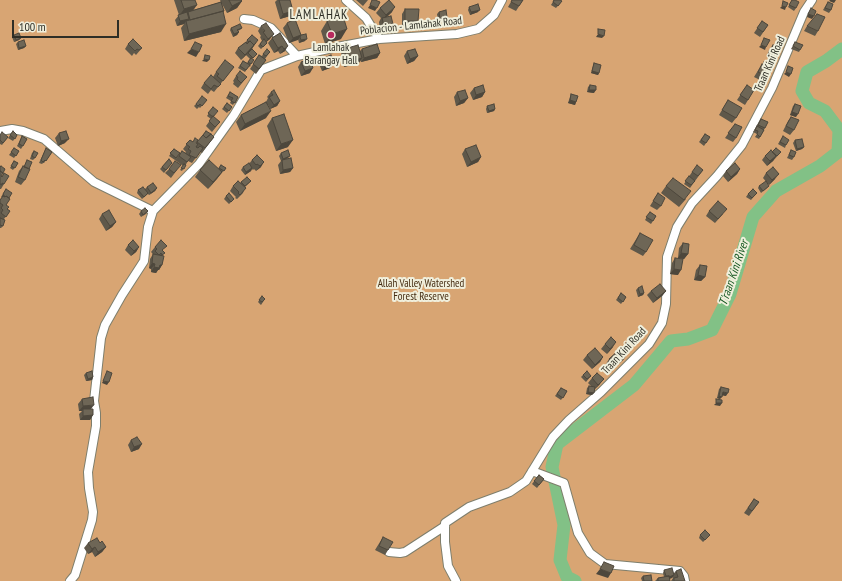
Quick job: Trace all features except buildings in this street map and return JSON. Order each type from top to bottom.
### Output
[{"type":"street","points":[[346,0],[366,18],[379,40]]},
{"type":"street","name":"Poblacion - Lamlahak Road","points":[[153,211],[199,164],[234,115],[262,70],[298,56],[337,47],[379,40],[457,34],[478,28],[494,15],[502,0]]},
{"type":"street","name":"Traan Kini Road","points":[[445,526],[445,522],[469,507],[510,492],[526,481],[553,437],[649,344],[662,323],[666,304],[667,257],[677,227],[692,203],[717,176],[742,145],[772,88],[804,12],[812,0]]},
{"type":"street","points":[[244,19],[253,20],[271,28],[298,56]]},
{"type":"street","points":[[0,131],[12,129],[23,131],[44,139],[94,182],[153,211],[148,227],[144,261],[122,295],[106,325],[101,338],[94,401],[96,426],[88,472],[93,512],[92,520],[75,575],[70,581]]},
{"type":"street","points":[[532,471],[564,483],[578,533],[590,553],[605,564],[680,571],[684,576],[685,581]]},
{"type":"street","points":[[389,552],[400,553],[406,551],[445,526]]},
{"type":"street","points":[[445,526],[448,566],[456,581]]},
{"type":"green space","name":"Allah Valley Watershed Forest Reserve","points":[[0,0],[842,0],[842,581],[0,581]]},
{"type":"waterway","name":"T'raan Kini River","points":[[575,581],[567,577],[560,560],[564,525],[552,467],[557,444],[634,385],[671,341],[688,339],[712,330],[730,294],[753,217],[776,191],[820,166],[838,152],[839,130],[825,111],[809,103],[802,91],[807,72],[826,61],[842,49]]},
{"type":"place","name":"Lamlahak Barangay Hall","points":[[331,35]]},
{"type":"district","name":"LAMLAHAK","points":[[319,15]]}]
